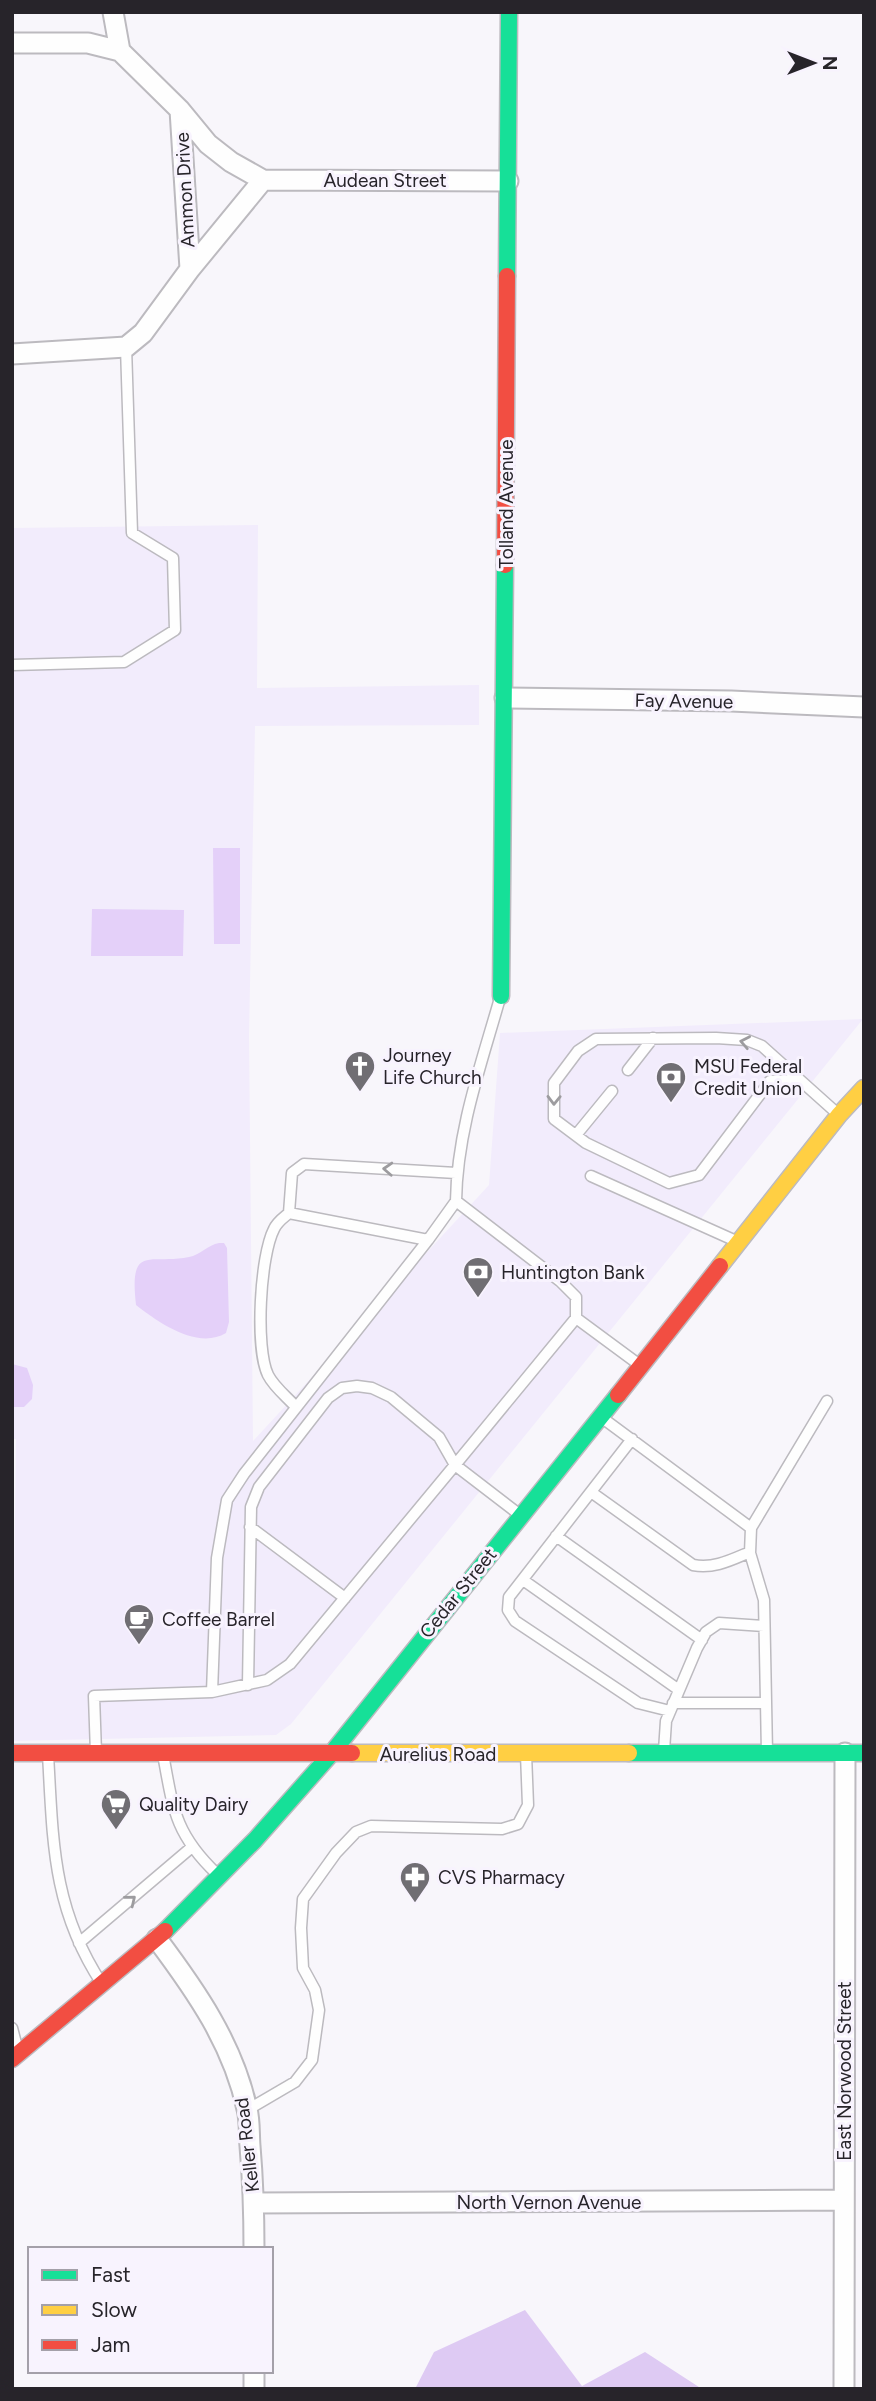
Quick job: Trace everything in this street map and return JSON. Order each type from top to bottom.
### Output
[{"type":"street","points":[[12,43],[88,43],[120,51],[113,12]]},
{"type":"street","name":"Tolland Avenue","points":[[501,996],[509,12]]},
{"type":"street","name":"Ammon Drive","points":[[120,51],[180,110],[208,144],[231,162],[263,180],[190,269],[143,333],[126,347]]},
{"type":"street","name":"Ammon Drive","points":[[180,110],[190,269]]},
{"type":"street","name":"Audean Street","points":[[263,180],[508,181]]},
{"type":"street","points":[[12,354],[126,347]]},
{"type":"street","name":"Fay Avenue","points":[[505,698],[731,701],[864,707]]},
{"type":"street","name":"Cedar Street","points":[[15,2056],[157,1939],[255,1840],[331,1754],[839,1115],[864,1088]]},
{"type":"street","name":"Aurelius Road","points":[[12,1753],[854,1753]]},
{"type":"street","name":"East Norwood Street","points":[[844,2389],[843,2200],[854,1753]]},
{"type":"street","name":"Keller Road","points":[[157,1939],[203,2002],[218,2030],[229,2053],[247,2110],[254,2203],[254,2247]]},
{"type":"street","name":"North Vernon Avenue","points":[[254,2203],[843,2200]]},
{"type":"lane","points":[[12,665],[124,662],[175,630],[173,558],[132,533],[126,347]]},
{"type":"lane","points":[[212,1692],[217,1558],[227,1500],[244,1474],[456,1201],[456,1173],[468,1108],[501,996]]},
{"type":"lane","points":[[628,1070],[653,1038]]},
{"type":"lane","points":[[799,1080],[770,1081],[699,1175],[669,1184],[586,1143],[554,1119],[554,1083],[578,1051],[596,1039],[653,1038],[747,1040],[762,1046],[839,1115]]},
{"type":"lane","points":[[576,1135],[612,1091]]},
{"type":"lane","points":[[296,1407],[272,1382],[267,1373],[261,1346],[265,1262],[274,1229],[289,1213],[292,1173],[304,1164],[456,1173]]},
{"type":"lane","points":[[591,1176],[740,1242]]},
{"type":"lane","points":[[96,1754],[94,1696],[212,1692],[267,1680],[290,1664],[576,1318],[576,1297],[456,1201]]},
{"type":"lane","points":[[289,1213],[428,1240]]},
{"type":"lane","points":[[576,1318],[642,1366]]},
{"type":"lane","points":[[248,1685],[251,1507],[259,1486],[328,1398],[342,1388],[372,1388],[391,1397],[439,1437],[455,1465],[521,1516]]},
{"type":"lane","points":[[767,1754],[764,1600],[750,1552],[751,1528],[827,1401]]},
{"type":"lane","points":[[601,1416],[751,1528]]},
{"type":"lane","points":[[632,1439],[509,1597],[508,1610],[515,1621],[638,1703],[671,1707],[766,1703]]},
{"type":"lane","points":[[591,1492],[693,1565],[717,1565],[750,1552]]},
{"type":"lane","points":[[250,1527],[345,1598]]},
{"type":"lane","points":[[556,1536],[702,1640]]},
{"type":"lane","points":[[523,1580],[679,1690]]},
{"type":"lane","points":[[664,1754],[666,1721],[706,1632],[719,1623],[764,1626]]},
{"type":"lane","points":[[48,1753],[59,1884],[79,1943],[102,1984]]},
{"type":"lane","points":[[163,1754],[172,1802],[183,1834],[219,1876]]},
{"type":"lane","points":[[247,2110],[295,2082],[312,2060],[319,2010],[315,1990],[303,1968],[303,1899],[335,1853],[356,1832],[371,1826],[502,1829],[517,1824],[528,1805],[526,1754]]},
{"type":"lane","points":[[79,1943],[192,1847]]},
{"type":"lane","points":[[12,2028],[15,2056]]},
{"type":"shaded area","points":[[258,525],[257,688],[479,685],[479,725],[255,726],[249,1036],[253,1441],[489,1185],[500,1033],[863,1019],[291,1724],[276,1735],[12,1741],[16,1439],[12,1439],[12,528]]},
{"type":"shaded area","points":[[213,848],[240,848],[240,944],[214,944]]},
{"type":"shaded area","points":[[92,909],[184,910],[183,956],[91,956]]},
{"type":"shaded area","points":[[224,1243],[227,1248],[229,1322],[226,1333],[215,1337],[191,1336],[167,1326],[136,1305],[135,1285],[139,1265],[153,1259],[189,1257]]},
{"type":"shaded area","points":[[12,1364],[27,1368],[33,1385],[32,1399],[24,1407],[12,1407]]},
{"type":"shaded area","points":[[525,2310],[582,2386],[645,2352],[702,2389],[415,2389],[434,2352]]},
{"type":"traffic: fast","points":[[507,276],[509,12]]},
{"type":"traffic: fast","points":[[501,996],[505,565]]},
{"type":"traffic: fast","points":[[165,1931],[255,1840],[331,1754],[618,1395]]},
{"type":"traffic: fast","points":[[629,1753],[864,1753]]},
{"type":"traffic: slow","points":[[720,1266],[839,1115],[864,1088]]},
{"type":"traffic: slow","points":[[352,1753],[629,1753]]},
{"type":"traffic: jam","points":[[505,565],[507,276]]},
{"type":"traffic: jam","points":[[618,1395],[720,1266]]},
{"type":"traffic: jam","points":[[12,1753],[352,1753]]},
{"type":"traffic: jam","points":[[12,2059],[165,1931]]},
{"type":"place","name":"Journey Life Church","points":[[360,1093]]},
{"type":"place","name":"MSU Federal Credit Union","points":[[671,1104]]},
{"type":"place","name":"Huntington Bank","points":[[478,1299]]},
{"type":"place","name":"Coffee Barrel","points":[[139,1646]]},
{"type":"place","name":"Quality Dairy","points":[[116,1831]]},
{"type":"place","name":"CVS Pharmacy","points":[[415,1904]]}]
